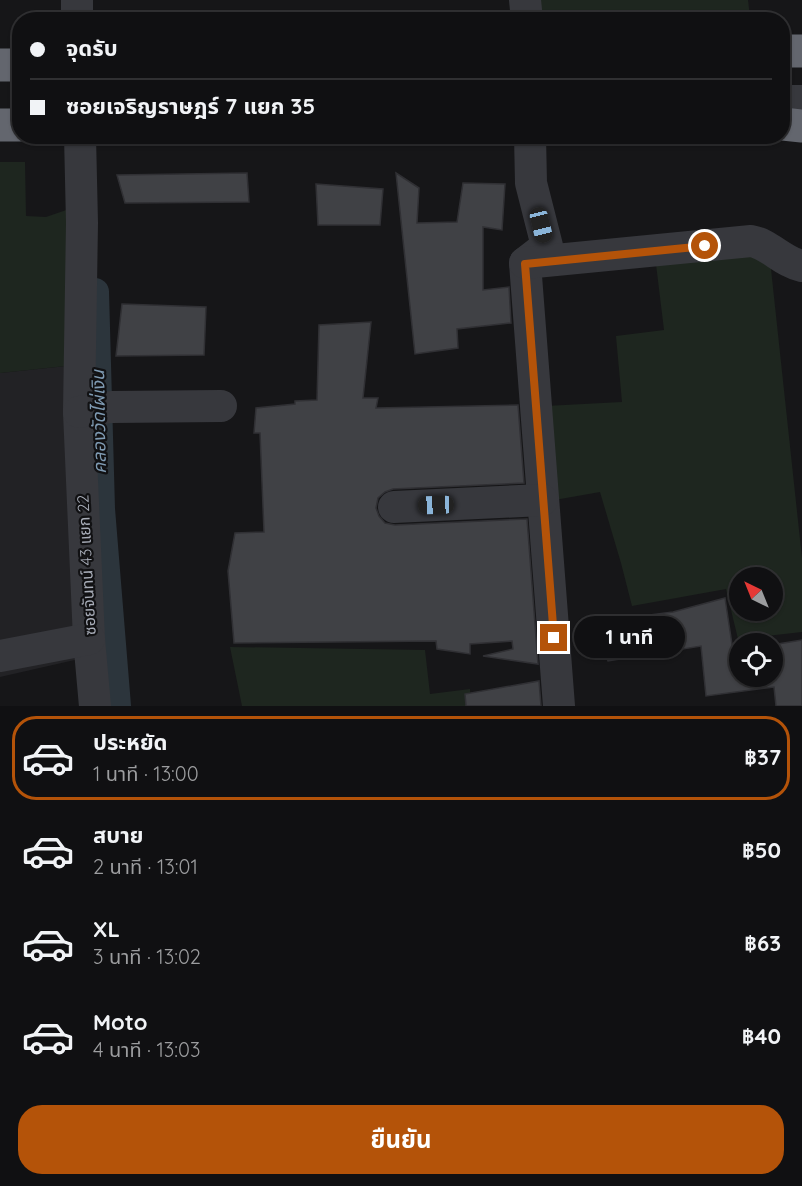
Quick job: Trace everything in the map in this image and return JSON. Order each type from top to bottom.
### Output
[{"type":"street","name":"ซอยจันทน์ 43 แยก 22","points":[[80,144],[82,223],[79,412],[89,639],[95,706]]},
{"type":"street","points":[[525,264],[547,246],[531,183],[530,144]]},
{"type":"street","points":[[525,264],[751,241],[759,242],[791,262],[802,266]]},
{"type":"street","points":[[525,264],[560,706]]},
{"type":"street","points":[[79,412],[111,407],[221,406]]},
{"type":"street","points":[[394,507],[542,500]]},
{"type":"street","points":[[0,656],[89,639]]},
{"type":"shaded area","points":[[531,0],[748,0],[749,12],[532,12]]},
{"type":"shaded area","points":[[0,162],[25,162],[26,216],[46,217],[75,207],[66,366],[0,373]]},
{"type":"shaded area","points":[[768,241],[802,558],[802,632],[737,633],[734,621],[783,621],[783,567],[729,567],[729,602],[726,589],[632,606],[600,492],[549,501],[546,406],[622,402],[616,336],[664,330],[655,256]]},
{"type":"shaded area","points":[[66,366],[79,659],[0,677],[0,373]]},
{"type":"shaded area","points":[[230,647],[425,650],[430,694],[470,689],[471,706],[242,706]]},
{"type":"building","points":[[247,173],[249,202],[125,203],[117,175]]},
{"type":"building","points":[[396,173],[419,188],[417,223],[457,222],[463,183],[505,184],[502,230],[483,227],[483,290],[509,287],[511,323],[457,329],[458,348],[415,354]]},
{"type":"building","points":[[316,184],[383,189],[380,225],[318,225]]},
{"type":"building","points":[[122,304],[206,307],[204,355],[116,356]]},
{"type":"building","points":[[371,322],[363,398],[378,398],[376,408],[518,405],[524,483],[393,489],[378,498],[376,508],[385,523],[395,525],[527,519],[538,664],[483,656],[513,649],[512,641],[470,644],[470,654],[437,649],[436,641],[234,643],[228,571],[235,533],[264,532],[260,433],[254,433],[256,408],[295,404],[295,401],[317,400],[319,325]]},
{"type":"building","points":[[725,598],[730,633],[729,687],[774,687],[706,696],[701,646],[608,661],[596,622],[673,612]]},
{"type":"building","points":[[802,640],[802,706],[776,706],[774,687],[783,687],[783,643]]},
{"type":"building","points":[[539,681],[541,706],[466,706],[465,694]]},
{"type":"waterway","name":"คลองวัดไผ่เงิน","points":[[95,292],[101,509],[117,706]]},
{"type":"route","points":[[554,638],[525,264],[705,246]]}]
